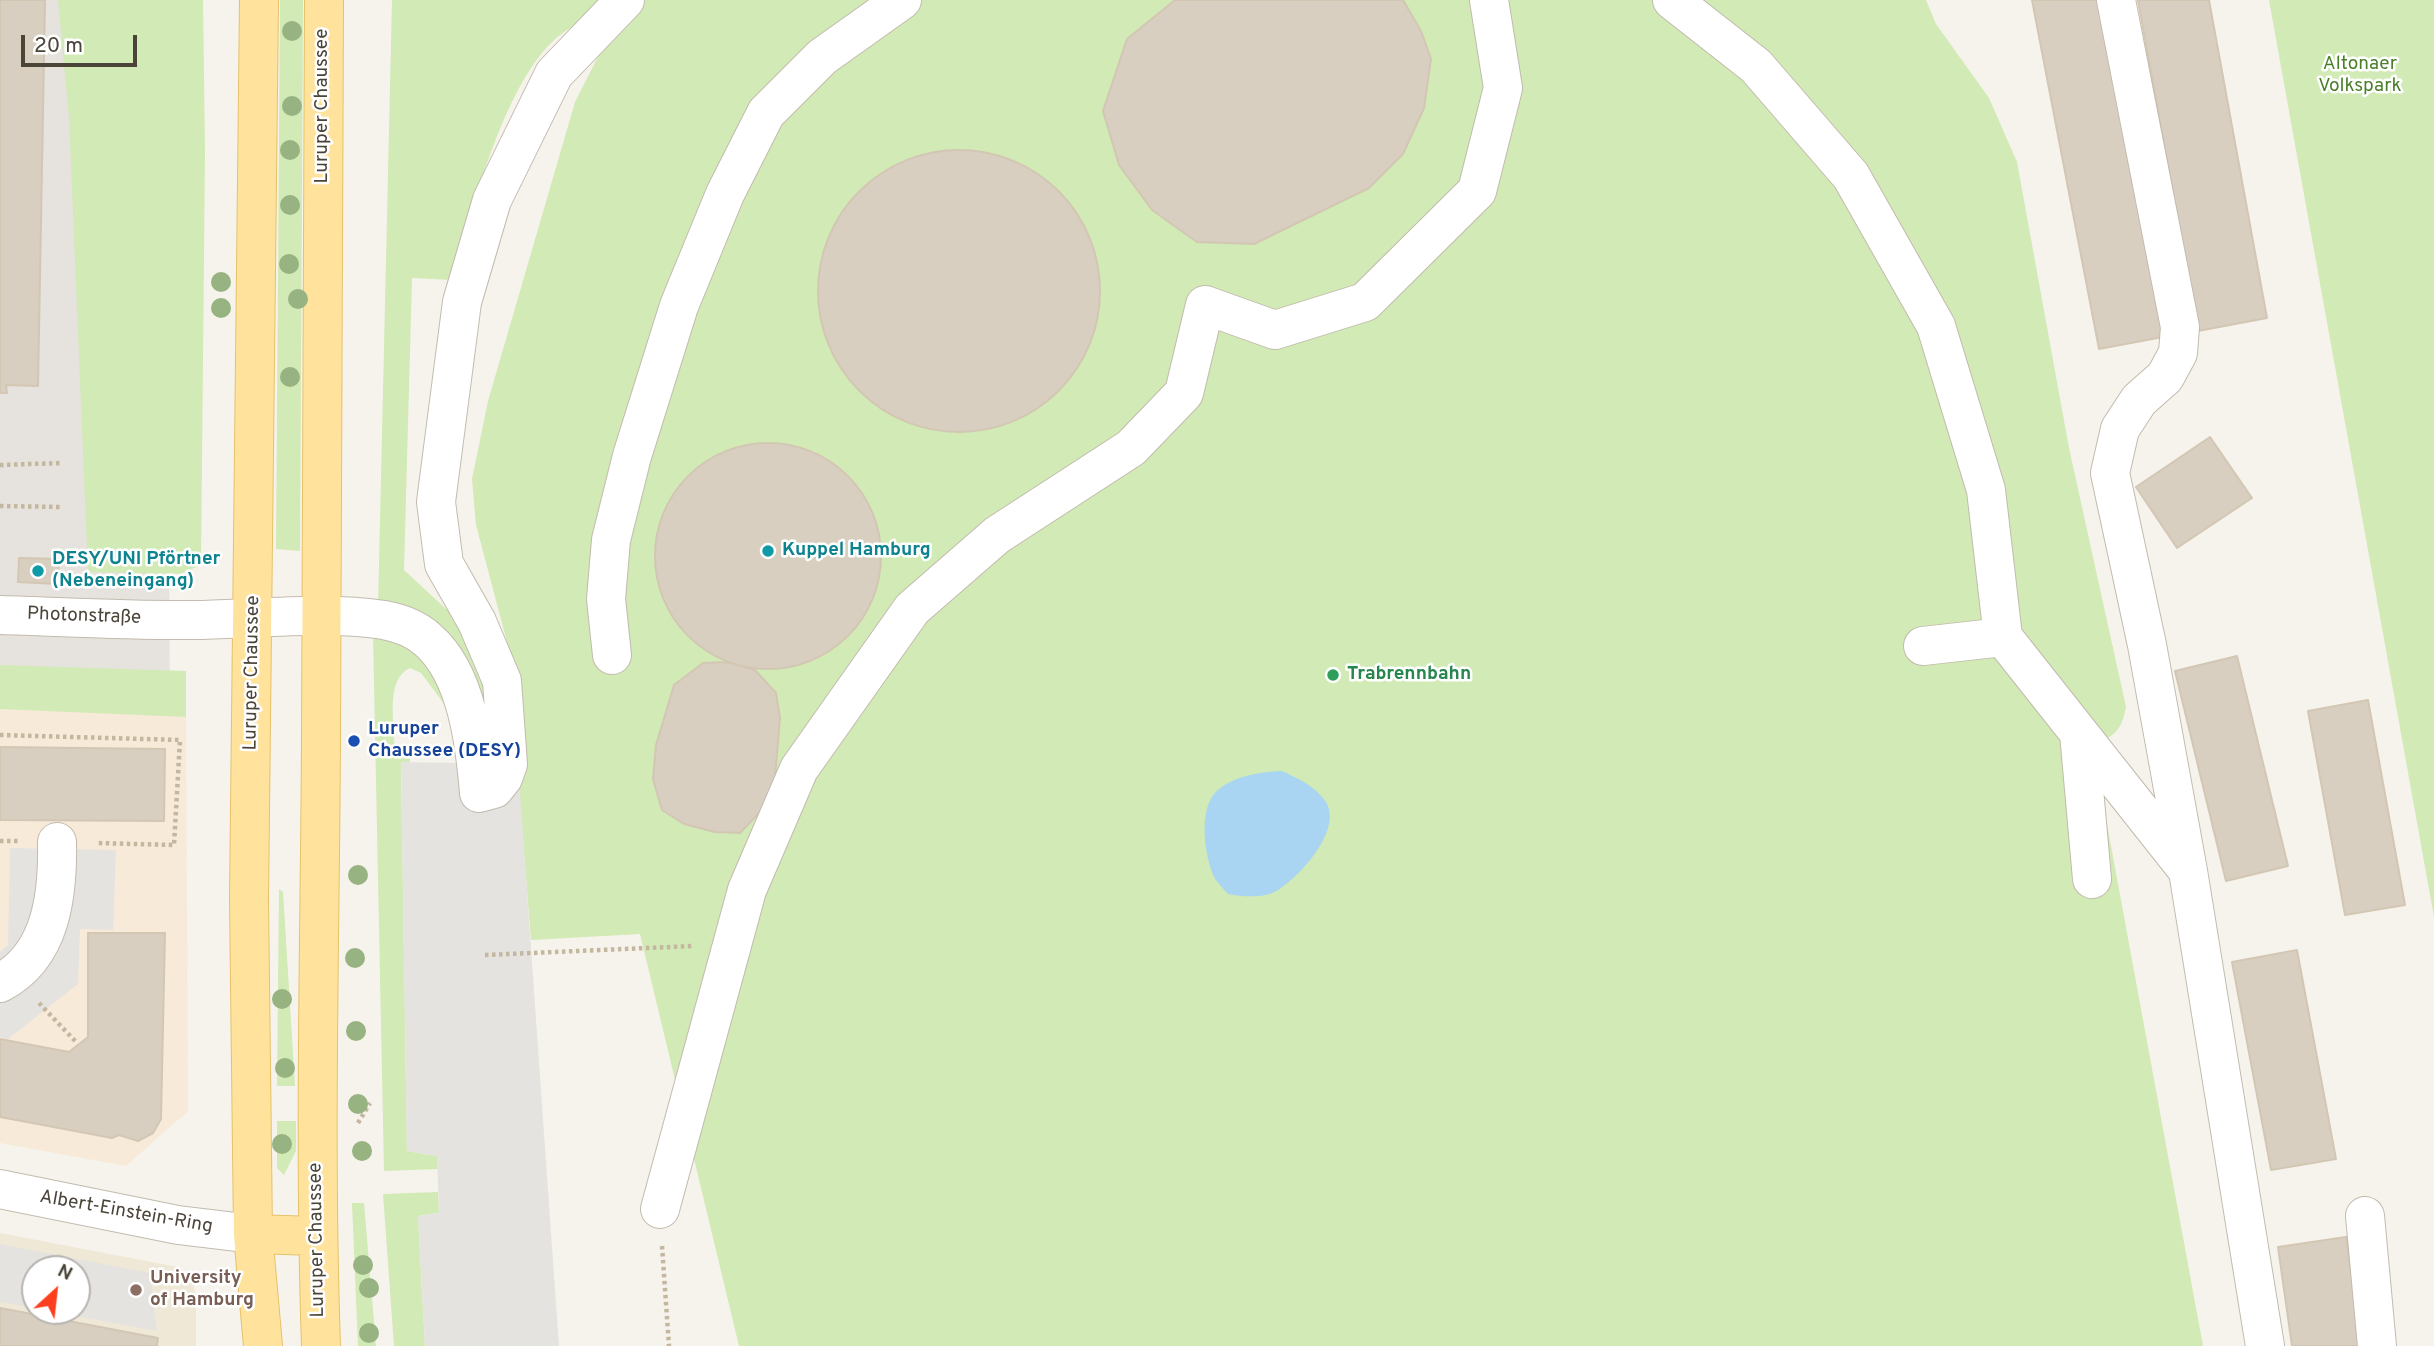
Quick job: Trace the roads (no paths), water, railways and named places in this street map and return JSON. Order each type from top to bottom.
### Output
[{"type":"main road","name":"Luruper Chaussee","points":[[259,0],[249,899],[253,1234],[263,1346]]},
{"type":"main road","name":"Luruper Chaussee","points":[[321,1346],[316,1236],[324,0]]},
{"type":"main road","points":[[253,1234],[316,1236]]},
{"type":"street","name":"Photonstraße","points":[[0,615],[169,620],[321,618],[382,620],[406,626],[427,639],[453,675],[472,741],[479,793],[494,789],[503,778],[508,764],[502,681],[477,622],[444,564],[436,502],[462,302],[492,200],[554,74],[625,0]]},
{"type":"street","points":[[612,655],[606,599],[611,540],[626,480],[679,306],[725,194],[766,113],[822,57],[902,0]]},
{"type":"street","points":[[660,1209],[747,890],[799,769],[912,609],[997,535],[1131,448],[1184,393],[1205,305],[1275,330],[1364,302],[1477,191],[1503,88],[1489,0]]},
{"type":"street","points":[[1672,0],[1756,66],[1851,176],[1936,326],[1986,490],[2003,638],[2188,871]]},
{"type":"street","points":[[2116,0],[2180,327],[2178,353],[2165,377],[2139,400],[2120,429],[2110,473],[2147,645],[2188,871],[2265,1346]]},
{"type":"street","points":[[1923,646],[2003,638]]},
{"type":"street","points":[[2079,733],[2092,879]]},
{"type":"street","points":[[0,983],[13,976],[37,950],[52,911],[58,878],[57,842]]},
{"type":"street","name":"Albert-Einstein-Ring","points":[[0,1189],[178,1225],[253,1234]]},
{"type":"street","points":[[2365,1216],[2377,1346]]},
{"type":"water","points":[[1282,771],[1312,787],[1326,802],[1330,813],[1325,837],[1300,872],[1275,892],[1256,896],[1228,894],[1215,878],[1205,840],[1205,816],[1212,796],[1241,777]]},
{"type":"place","name":"Kuppel Hamburg","points":[[768,551]]},
{"type":"place","name":"DESY/UNI Pförtner (Nebeneingang)","points":[[38,571]]},
{"type":"place","name":"Trabrennbahn","points":[[1333,675]]},
{"type":"place","name":"Luruper Chaussee (DESY)","points":[[354,741]]},
{"type":"place","name":"University of Hamburg","points":[[136,1290]]},
{"type":"park label","name":"Altonaer Volkspark","points":[[2360,76]]}]
